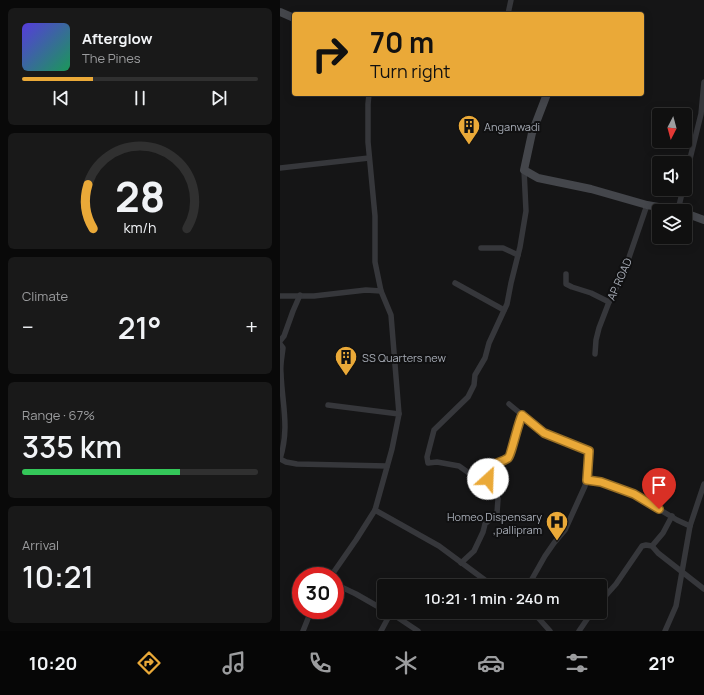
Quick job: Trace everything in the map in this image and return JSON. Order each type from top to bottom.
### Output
[{"type":"main road","points":[[280,12],[292,17]]},
{"type":"main road","points":[[546,96],[532,133],[524,170],[538,178],[591,189],[652,205]]},
{"type":"main road","points":[[692,215],[704,220]]},
{"type":"street","points":[[508,12],[511,0]]},
{"type":"street","points":[[691,156],[701,114],[704,82]]},
{"type":"street","points":[[338,567],[375,510],[399,414],[391,315],[381,291],[375,262],[375,216],[368,142],[369,96]]},
{"type":"street","points":[[280,168],[369,158]]},
{"type":"street","points":[[462,563],[474,551],[485,524],[497,513],[498,498],[496,491],[459,466],[437,462],[428,463],[427,457],[434,430],[468,397],[474,385],[475,375],[485,358],[489,343],[507,304],[526,211],[524,170]]},
{"type":"street","name":"AP ROAD","points":[[595,354],[599,328],[609,302],[624,272],[647,204]]},
{"type":"street","points":[[481,248],[503,248],[518,255]]},
{"type":"street","points":[[566,274],[566,284],[591,293],[609,302]]},
{"type":"street","points":[[455,283],[504,310]]},
{"type":"street","points":[[280,296],[314,296],[366,290],[381,291]]},
{"type":"street","points":[[280,341],[284,336],[300,295]]},
{"type":"street","points":[[280,344],[283,348],[280,371],[286,422],[285,440],[280,459],[297,464],[387,466]]},
{"type":"street","points":[[509,404],[544,433],[589,451],[587,480],[565,530],[545,556],[532,579]]},
{"type":"street","points":[[328,405],[399,414]]},
{"type":"street","points":[[489,485],[488,469],[494,463],[508,458],[511,455],[517,428],[522,415]]},
{"type":"street","points":[[587,480],[601,482],[634,494],[677,520],[690,526]]},
{"type":"street","points":[[665,631],[676,606],[690,526],[704,484]]},
{"type":"street","points":[[375,510],[439,546],[484,579]]},
{"type":"street","points":[[652,546],[664,533],[672,516]]},
{"type":"street","points":[[607,594],[616,584],[642,546],[646,545],[652,546],[658,553],[704,589]]},
{"type":"street","points":[[344,588],[377,607]]},
{"type":"street","points":[[303,631],[308,619]]},
{"type":"street","points":[[381,631],[387,619]]},
{"type":"street","points":[[400,619],[418,631]]},
{"type":"street","points":[[539,619],[550,631]]},
{"type":"street","points":[[579,631],[587,619]]},
{"type":"place","name":"Anganwadi","points":[[469,146]]},
{"type":"place","name":"SS Quarters new","points":[[346,376]]},
{"type":"place","name":"Homeo Dispensary ,pallipram","points":[[557,542]]},
{"type":"route","points":[[488,479],[487,472],[491,465],[508,458],[511,455],[513,442],[522,415],[544,433],[589,451],[590,454],[587,480],[601,482],[634,494],[659,509]]}]
